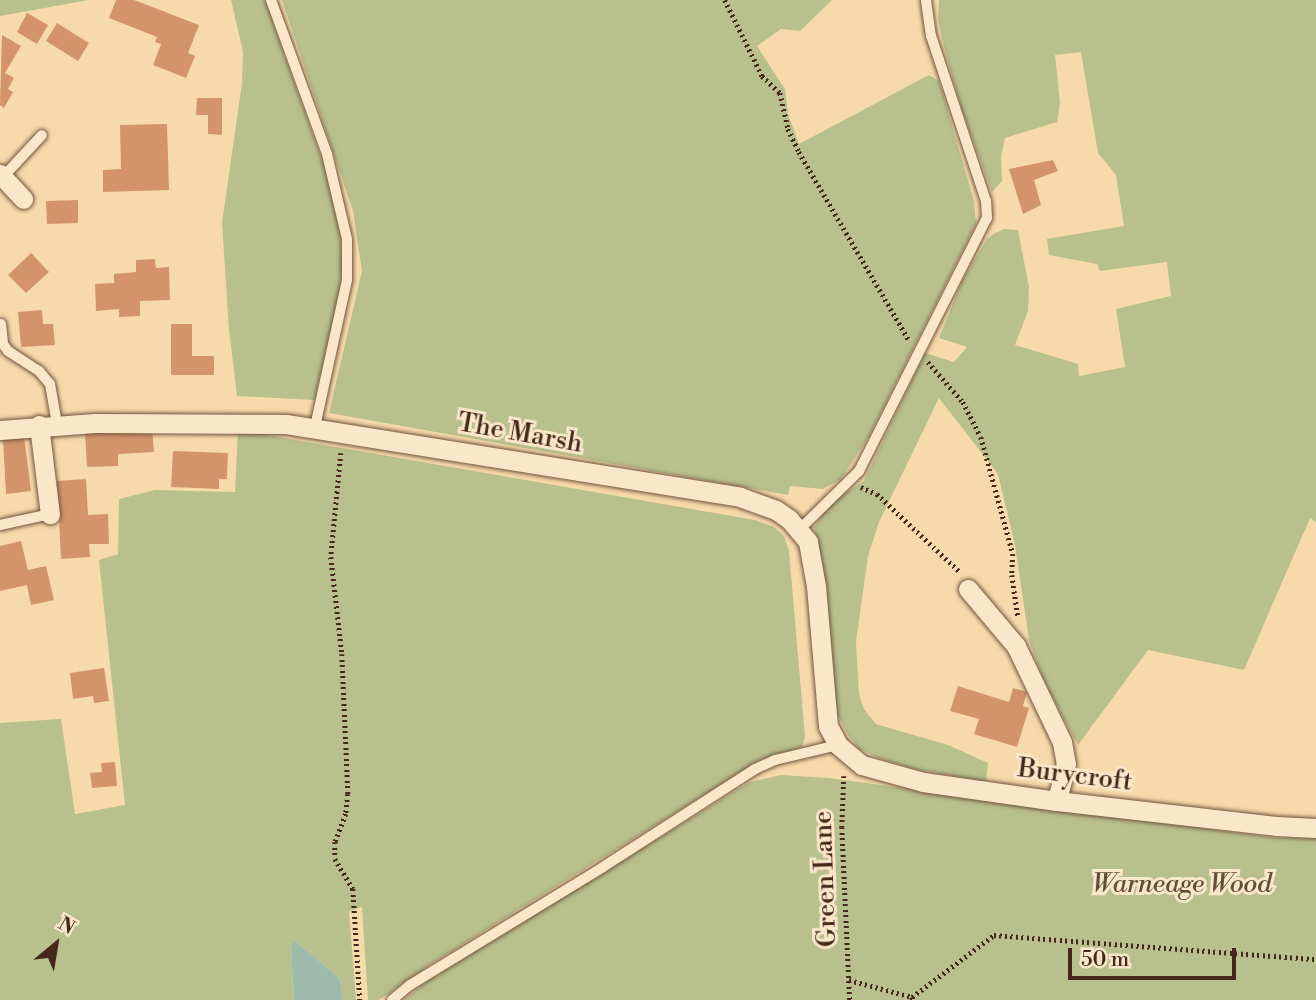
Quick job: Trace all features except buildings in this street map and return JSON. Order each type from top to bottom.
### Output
[{"type":"street","points":[[2,175],[23,199]]},
{"type":"street","name":"The Marsh","points":[[0,430],[48,425],[220,421],[316,427],[740,497],[776,510],[800,529]]},
{"type":"street","points":[[48,425],[50,514]]},
{"type":"street","points":[[800,529],[813,558],[828,726],[845,752]]},
{"type":"street","points":[[968,589],[1011,638],[1065,753],[1066,764],[1057,801]]},
{"type":"street","name":"Burycroft","points":[[845,752],[874,771],[896,777],[1057,801],[1276,827],[1316,828]]},
{"type":"lane","points":[[271,0],[327,154],[347,239],[346,291],[316,427]]},
{"type":"lane","points":[[800,529],[850,481],[866,459],[987,218],[986,201],[931,36],[926,0]]},
{"type":"lane","points":[[2,175],[42,135]]},
{"type":"lane","points":[[1,324],[3,344],[8,351],[39,371],[50,384],[48,425]]},
{"type":"lane","points":[[0,524],[50,514]]},
{"type":"lane","points":[[392,1000],[410,985],[603,867],[755,769],[775,761],[845,752]]},
{"type":"path","points":[[725,0],[762,76],[780,93],[788,129],[799,152],[901,327],[919,353],[963,402],[981,436],[1013,554],[1012,575],[1018,616],[1011,638]]},
{"type":"path","points":[[343,431],[331,557],[342,654],[348,794],[346,814],[335,842],[335,859],[353,889],[359,1000]]},
{"type":"path","points":[[850,481],[877,494],[960,573],[968,589]]},
{"type":"path","name":"Green Lane","points":[[845,752],[842,792],[850,1000]]},
{"type":"path","points":[[849,980],[913,998],[994,935],[1316,959]]},
{"type":"green space","points":[[0,0],[89,0],[0,16]]},
{"type":"green space","points":[[231,0],[265,0],[325,169],[339,220],[342,261],[340,290],[315,400],[237,396],[229,330],[222,223],[242,83],[243,52]]},
{"type":"green space","points":[[282,0],[832,0],[800,31],[781,29],[757,46],[785,89],[788,114],[799,144],[929,75],[939,81],[974,201],[976,224],[869,436],[841,479],[823,489],[790,486],[788,495],[329,413],[362,271],[353,211]]},
{"type":"green space","points":[[939,0],[1316,0],[1316,522],[1310,518],[1244,670],[1148,650],[1078,745],[1044,681],[1029,640],[1015,545],[998,474],[939,398],[879,522],[868,556],[856,642],[859,694],[864,709],[876,724],[948,745],[988,763],[986,782],[919,770],[878,758],[859,748],[848,735],[838,716],[829,666],[827,589],[814,527],[833,501],[864,481],[925,353],[954,362],[967,347],[939,338],[963,279],[987,239],[995,233],[1004,229],[1018,230],[1029,287],[1028,311],[1015,345],[1078,364],[1079,376],[1125,367],[1116,309],[1171,296],[1167,262],[1100,271],[1097,264],[1049,255],[1047,239],[1124,226],[1116,175],[1098,153],[1081,52],[1055,55],[1060,103],[1057,122],[1005,138],[1001,157],[1002,181],[992,192],[961,107],[944,47],[938,19]]},
{"type":"green space","points":[[238,430],[755,520],[774,527],[784,536],[789,551],[805,737],[802,747],[762,759],[432,963],[379,1000],[368,1000],[362,907],[349,911],[356,1000],[343,1000],[340,979],[294,940],[291,948],[294,1000],[0,1000],[0,723],[61,719],[75,814],[125,805],[99,560],[118,554],[119,499],[155,490],[235,492]]},
{"type":"green space","name":"Warneage Wood","points":[[781,775],[829,778],[1275,838],[1316,838],[1316,1000],[404,1000],[423,984],[750,782]]},
{"type":"shaded area","points":[[294,940],[340,979],[343,1000],[294,1000],[291,948]]}]
